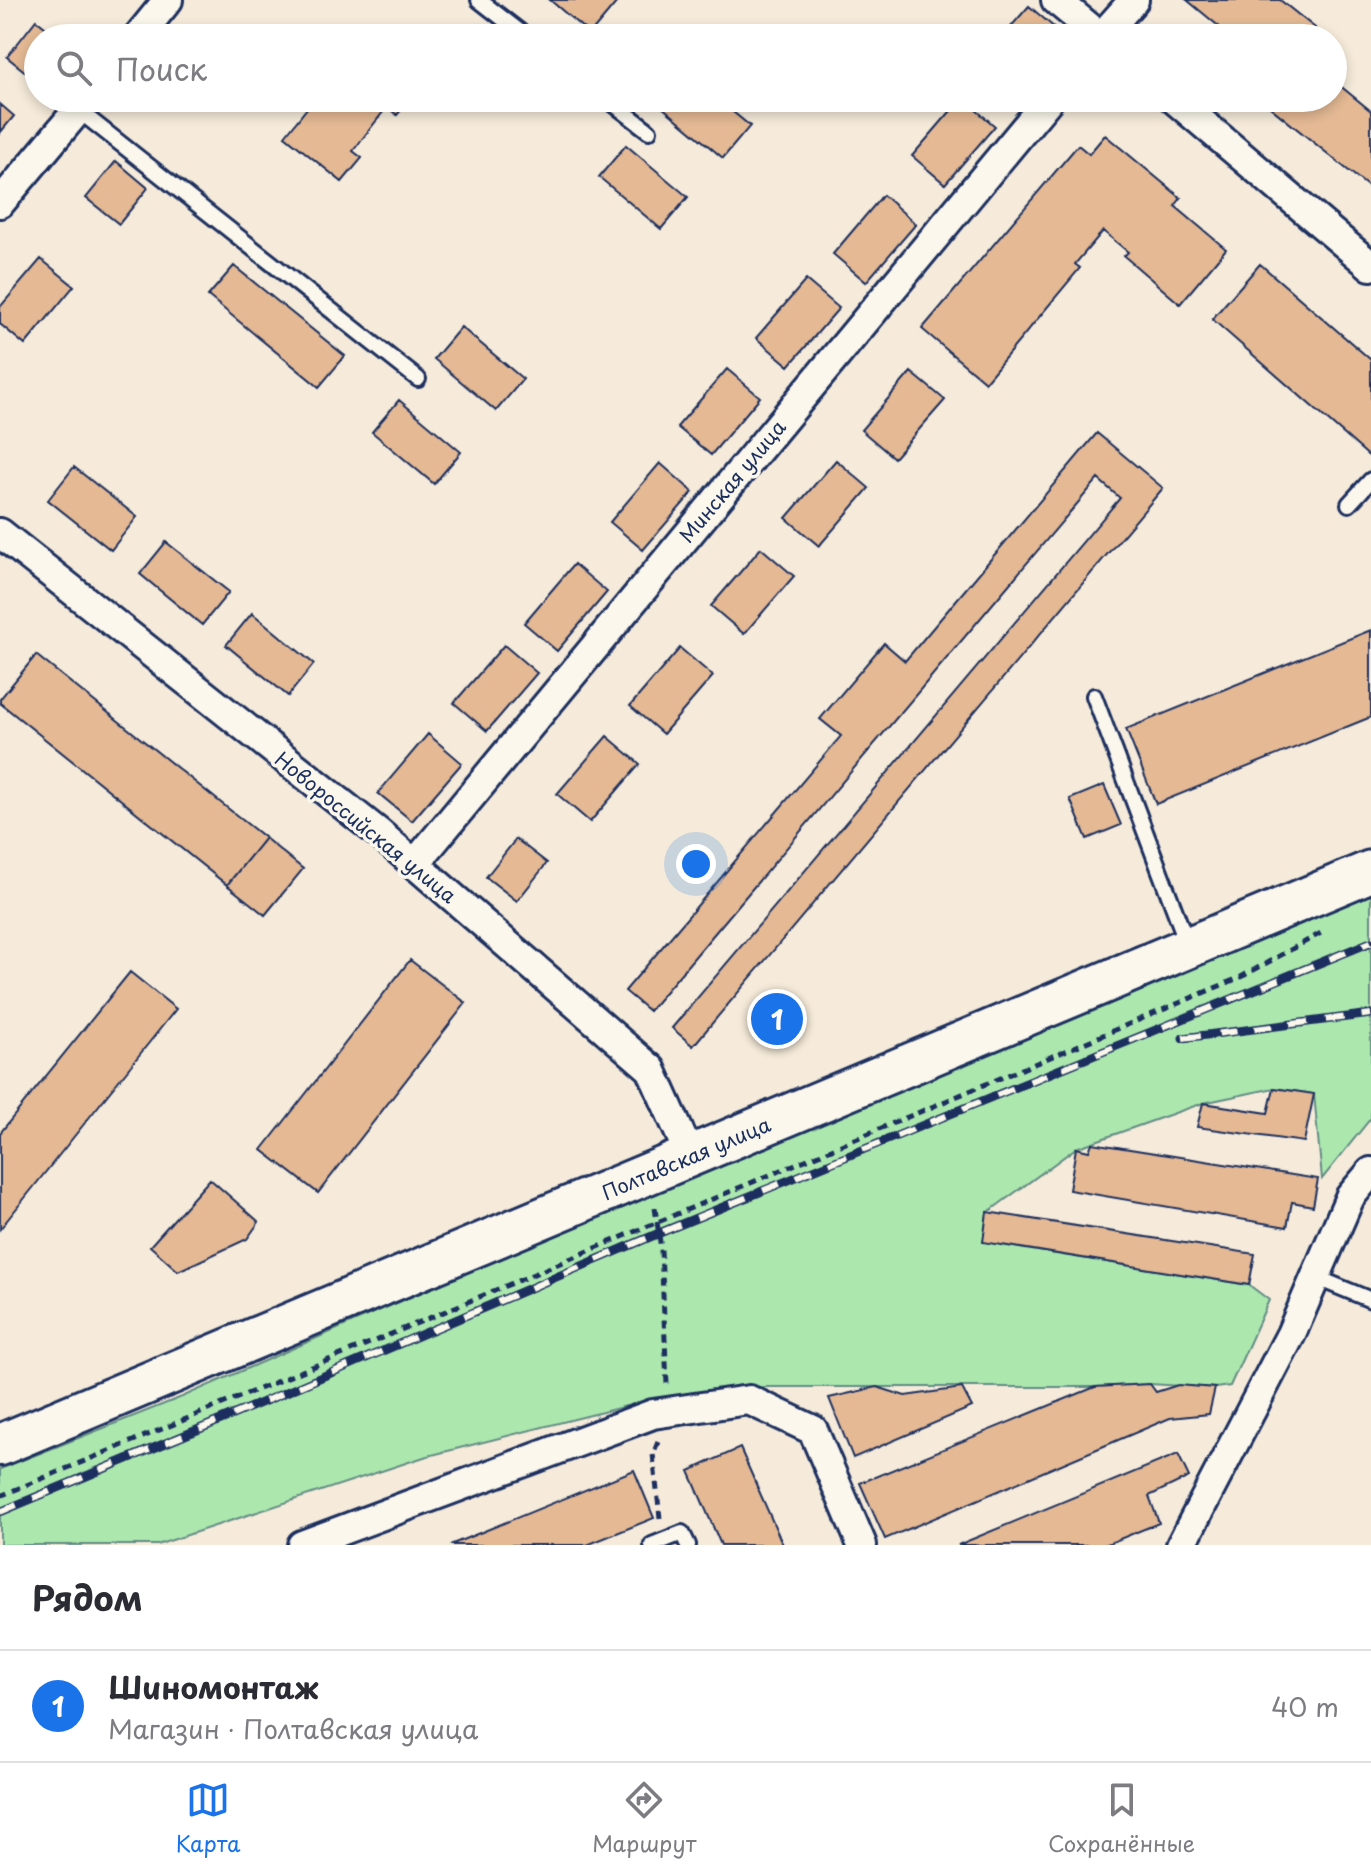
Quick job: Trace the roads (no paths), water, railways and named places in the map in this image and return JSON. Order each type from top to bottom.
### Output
[{"type":"street","points":[[148,24],[168,0]]},
{"type":"street","points":[[1056,0],[1084,24]]},
{"type":"street","points":[[1113,24],[1134,0]]},
{"type":"street","points":[[0,203],[76,112]]},
{"type":"street","name":"Минская улица","points":[[414,865],[1038,112]]},
{"type":"street","points":[[1190,112],[1371,266]]},
{"type":"street","name":"Новороссийская улица","points":[[0,533],[380,834],[651,1069],[690,1156]]},
{"type":"street","name":"Полтавская улица","points":[[0,1445],[1371,871]]},
{"type":"street","points":[[1181,1545],[1291,1334],[1350,1197],[1371,1172]]},
{"type":"street","points":[[302,1545],[653,1414],[749,1400],[813,1430],[862,1545]]},
{"type":"lane","points":[[479,0],[510,24]]},
{"type":"lane","points":[[93,112],[418,379]]},
{"type":"lane","points":[[624,112],[649,131]]},
{"type":"lane","points":[[1349,504],[1371,480]]},
{"type":"lane","points":[[1094,696],[1188,948]]},
{"type":"lane","points":[[1315,1277],[1371,1300]]},
{"type":"lane","points":[[652,1545],[682,1533],[688,1545]]},
{"type":"railway","points":[[0,1512],[657,1234],[1371,942]]},
{"type":"railway","points":[[1183,1038],[1371,1014]]},
{"type":"place","name":"Шиномонтаж","points":[[777,1019]]}]
